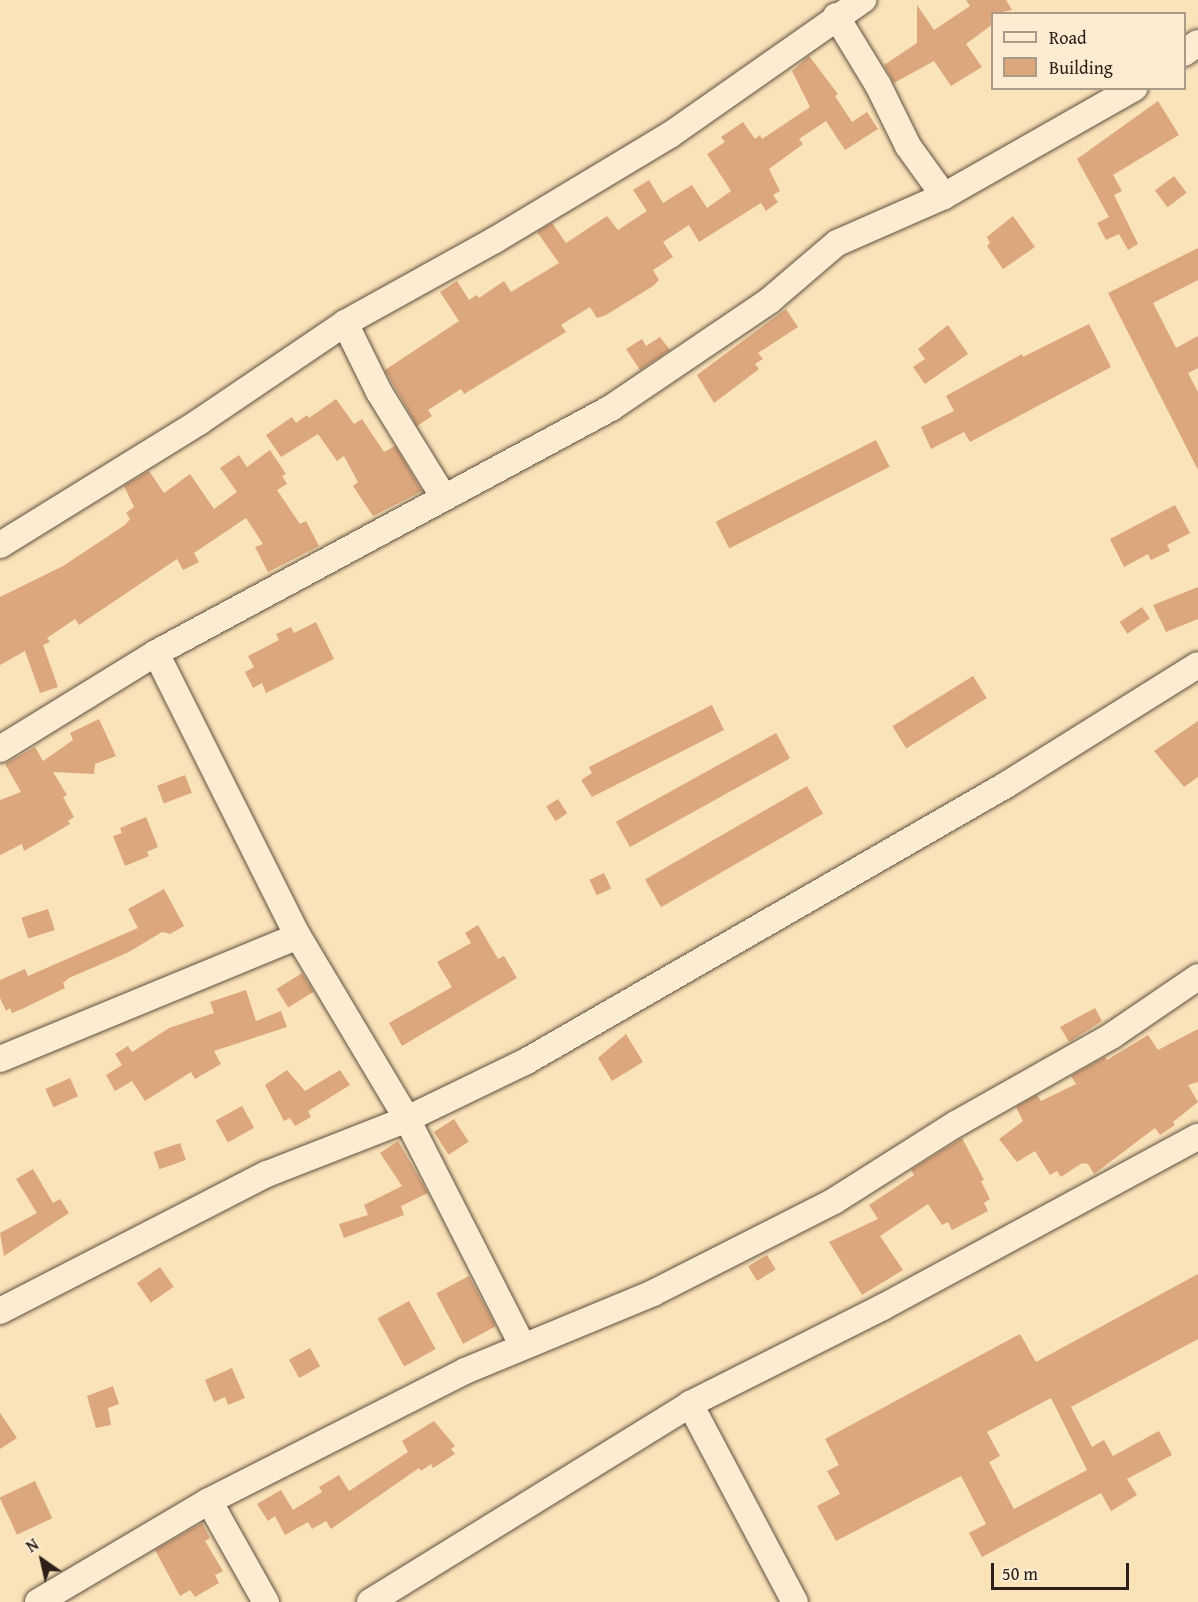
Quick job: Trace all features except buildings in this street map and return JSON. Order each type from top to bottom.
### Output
[{"type":"street","points":[[0,545],[198,422],[345,323],[495,240],[670,135],[836,16],[863,0]]},
{"type":"street","points":[[836,16],[878,85],[908,146],[944,196]]},
{"type":"street","points":[[0,749],[156,653],[443,496],[612,408],[769,301],[837,243],[944,196],[1130,90]]},
{"type":"street","points":[[345,323],[379,392],[443,496]]},
{"type":"street","points":[[156,653],[298,936],[406,1119],[522,1345]]},
{"type":"street","points":[[0,1311],[267,1174],[406,1119],[587,1027],[1006,785],[1198,665]]},
{"type":"street","points":[[0,1059],[298,936]]},
{"type":"street","points":[[38,1602],[209,1501],[522,1345],[653,1293],[834,1201],[956,1124],[1113,1035],[1198,977]]},
{"type":"street","points":[[370,1602],[690,1404],[883,1307],[1198,1137]]},
{"type":"street","points":[[690,1404],[795,1602]]},
{"type":"street","points":[[209,1501],[266,1602]]}]
